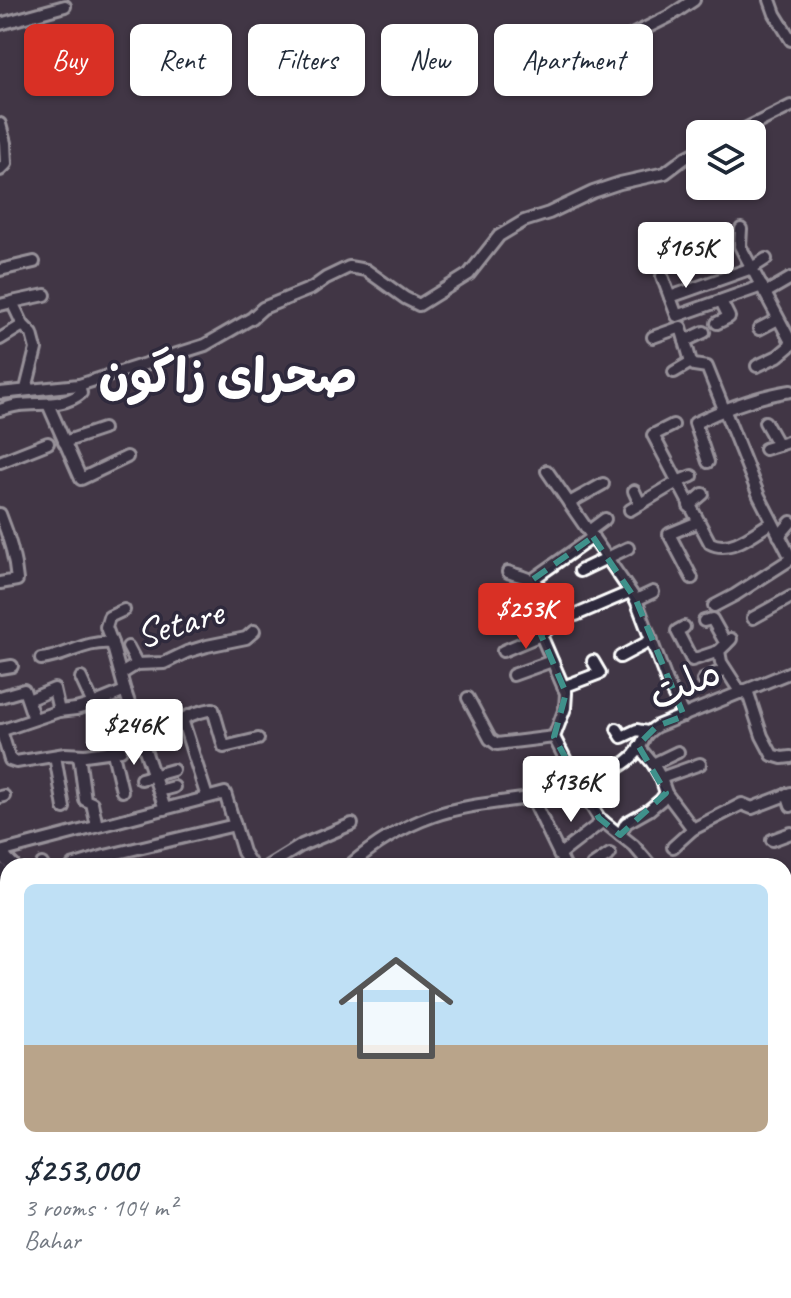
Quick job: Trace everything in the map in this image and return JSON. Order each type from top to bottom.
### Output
[{"type":"street","points":[[653,24],[694,0]]},
{"type":"street","points":[[770,0],[791,40]]},
{"type":"street","points":[[0,24],[65,6]]},
{"type":"street","points":[[763,120],[791,106]]},
{"type":"street","points":[[0,124],[6,164],[0,170]]},
{"type":"street","points":[[0,159],[5,143]]},
{"type":"street","points":[[0,393],[79,385],[205,345],[252,318],[263,308],[312,288],[349,267],[366,270],[419,305],[469,274],[499,236],[524,221],[593,192],[665,173],[686,157]]},
{"type":"street","points":[[741,229],[740,246],[783,322],[791,343],[778,356],[757,366]]},
{"type":"street","points":[[670,297],[752,268],[766,259]]},
{"type":"street","points":[[0,270],[34,262]]},
{"type":"street","points":[[662,276],[677,316],[764,290],[791,278]]},
{"type":"street","points":[[0,305],[45,295]]},
{"type":"street","points":[[717,323],[729,317],[721,301]]},
{"type":"street","points":[[12,302],[23,325],[32,334],[36,349],[26,389]]},
{"type":"street","points":[[759,329],[783,322]]},
{"type":"street","points":[[0,339],[23,325]]},
{"type":"street","points":[[653,337],[681,327],[691,362],[707,367],[759,496],[791,559],[714,606]]},
{"type":"street","points":[[685,341],[704,332]]},
{"type":"street","points":[[674,372],[691,362]]},
{"type":"street","points":[[0,410],[18,405],[73,400],[81,393],[79,385]]},
{"type":"street","points":[[708,462],[695,423],[768,394],[791,391]]},
{"type":"street","points":[[48,404],[81,479],[127,457]]},
{"type":"street","points":[[765,422],[778,445]]},
{"type":"street","points":[[673,425],[653,435],[710,543],[728,547],[772,522]]},
{"type":"street","points":[[64,442],[103,429]]},
{"type":"street","points":[[765,449],[791,441]]},
{"type":"street","points":[[0,462],[48,443]]},
{"type":"street","points":[[547,471],[633,596],[684,716]]},
{"type":"street","points":[[634,491],[635,507],[692,476]]},
{"type":"street","points":[[569,503],[603,484]]},
{"type":"street","points":[[689,506],[703,494]]},
{"type":"street","points":[[0,514],[16,562],[17,580],[0,583]]},
{"type":"street","points":[[532,580],[591,534],[605,519]]},
{"type":"street","points":[[692,578],[669,534],[698,522]]},
{"type":"street","points":[[779,536],[791,522]]},
{"type":"street","points":[[580,571],[628,548]]},
{"type":"street","points":[[503,651],[541,635],[553,625],[555,615],[549,600],[532,580],[508,572]]},
{"type":"street","points":[[555,615],[576,615],[653,592]]},
{"type":"street","points":[[753,618],[791,597]]},
{"type":"street","points":[[124,610],[109,617],[106,627],[165,809]]},
{"type":"street","points":[[704,621],[712,619],[725,644],[721,662],[744,692],[772,755],[791,757]]},
{"type":"street","points":[[684,627],[677,631],[692,660],[725,644]]},
{"type":"street","name":"Setare","points":[[121,674],[137,664],[164,663],[187,652],[246,638],[254,631]]},
{"type":"street","points":[[541,635],[566,693],[565,708],[554,737],[599,818],[644,858]]},
{"type":"street","points":[[620,657],[652,640]]},
{"type":"street","points":[[41,659],[100,642],[112,643]]},
{"type":"street","points":[[128,647],[137,664]]},
{"type":"street","points":[[513,675],[552,661]]},
{"type":"street","points":[[563,687],[600,673],[593,661]]},
{"type":"street","points":[[0,668],[12,666]]},
{"type":"street","points":[[703,680],[725,669]]},
{"type":"street","name":"ملت","points":[[358,858],[398,832],[433,816],[580,788],[635,754],[639,747],[639,728],[657,726],[791,672]]},
{"type":"street","points":[[81,678],[93,704]]},
{"type":"street","points":[[28,700],[54,689],[59,711]]},
{"type":"street","points":[[0,697],[24,690],[34,719]]},
{"type":"street","points":[[117,751],[16,762],[10,760],[0,731],[59,711],[93,704],[125,691]]},
{"type":"street","points":[[468,698],[490,739],[497,744],[554,737]]},
{"type":"street","points":[[143,741],[182,719],[213,709],[224,747],[258,739]]},
{"type":"street","points":[[182,719],[207,797]]},
{"type":"street","points":[[106,723],[117,751],[122,791]]},
{"type":"street","points":[[617,729],[622,737],[639,728]]},
{"type":"street","points":[[639,747],[653,764],[666,793],[693,829]]},
{"type":"street","points":[[653,764],[678,752]]},
{"type":"street","points":[[79,755],[85,800],[92,803],[97,826]]},
{"type":"street","points":[[55,756],[64,808]]},
{"type":"street","points":[[661,778],[700,764]]},
{"type":"street","points":[[141,779],[173,770]]},
{"type":"street","points":[[159,791],[174,787]]},
{"type":"street","points":[[0,852],[225,793],[247,858]]},
{"type":"street","points":[[620,835],[626,823],[649,810],[666,793]]},
{"type":"street","points":[[673,847],[693,829],[742,804],[752,808],[789,793],[791,806]]},
{"type":"street","points":[[532,798],[561,858]]},
{"type":"street","points":[[559,855],[603,821]]},
{"type":"street","points":[[281,858],[302,845],[352,824]]},
{"type":"street","points":[[98,858],[235,825]]},
{"type":"street","points":[[772,840],[791,833]]},
{"type":"street","points":[[604,858],[610,854]]},
{"type":"highlighted area","points":[[593,537],[636,600],[684,716],[657,726],[638,745],[666,793],[620,835],[599,818],[554,737],[566,693],[541,635],[558,621],[532,580]]},
{"type":"district","name":"صحرای زاگون","points":[[228,375]]}]
